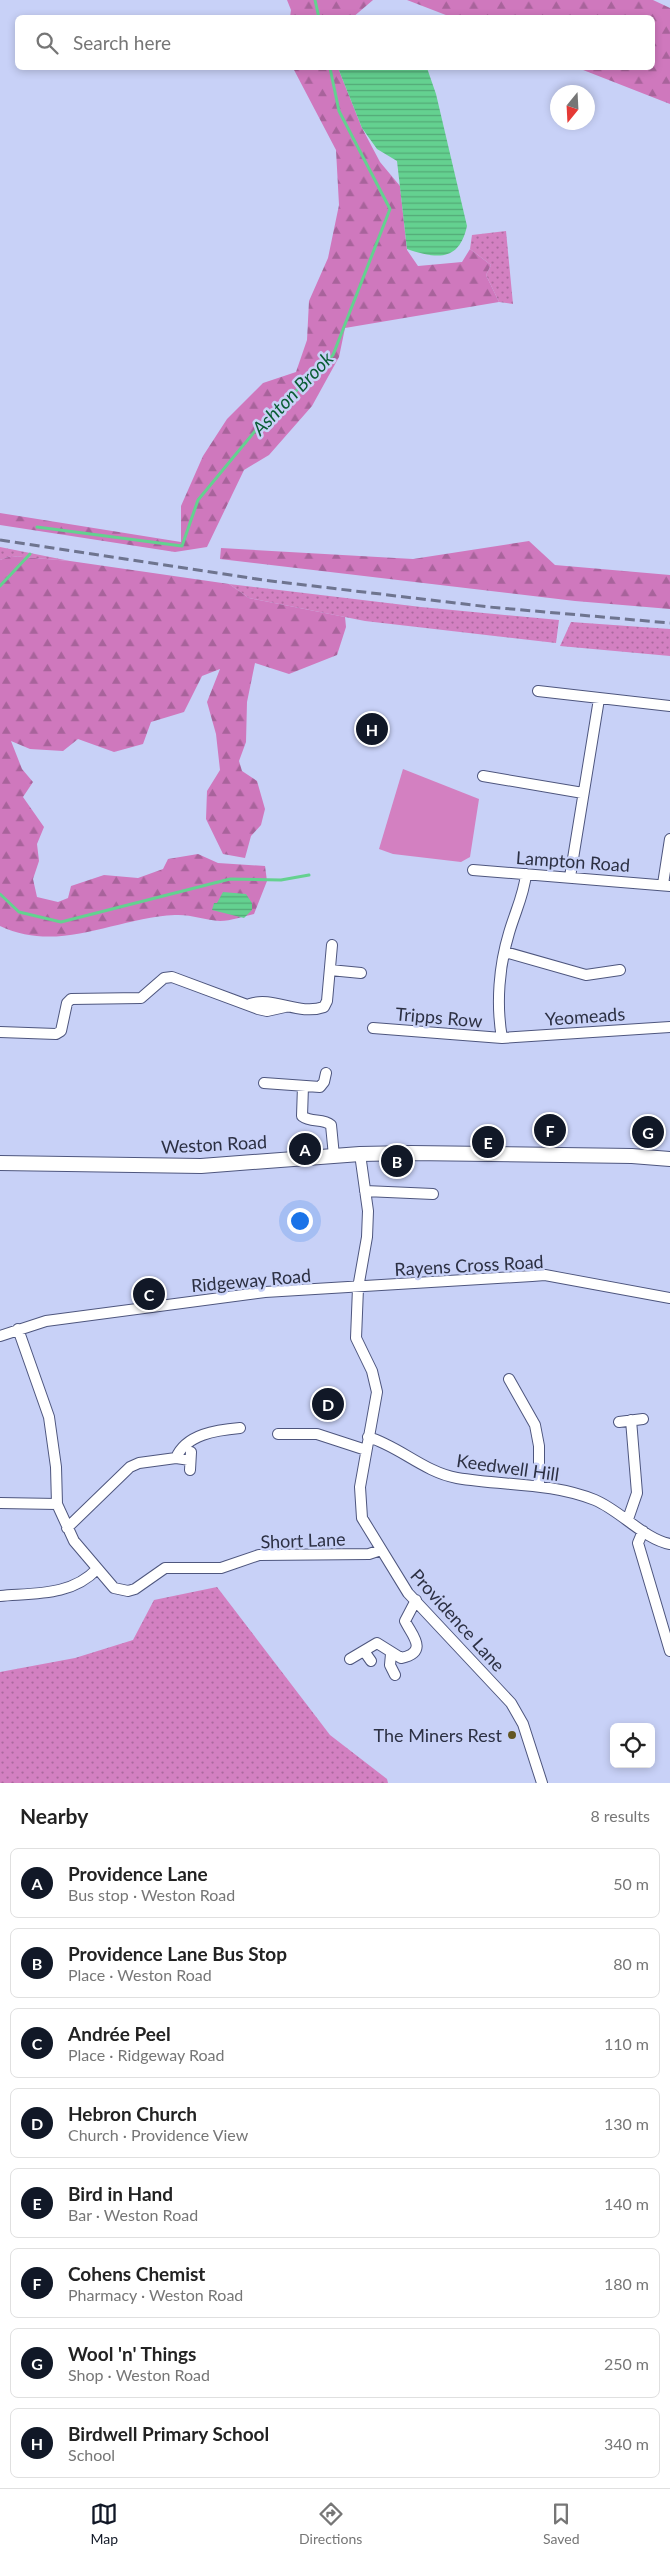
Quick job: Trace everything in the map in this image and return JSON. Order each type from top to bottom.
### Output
[{"type":"street","points":[[538,691],[670,706]]},
{"type":"street","points":[[570,877],[599,698]]},
{"type":"street","points":[[483,776],[583,793]]},
{"type":"street","points":[[666,885],[670,839]]},
{"type":"street","name":"Lampton Road","points":[[473,870],[666,885]]},
{"type":"street","points":[[502,1038],[498,1003],[505,952],[510,929],[524,891],[526,874]]},
{"type":"street","points":[[0,1032],[56,1034],[61,1031],[67,1003],[71,998],[141,998],[164,978],[172,977],[268,1011],[285,1007],[318,1009],[324,1007],[327,1001],[332,945]]},
{"type":"street","points":[[505,952],[586,975],[620,970]]},
{"type":"street","points":[[330,970],[361,973]]},
{"type":"street","name":"Yeomeads","points":[[502,1038],[670,1027]]},
{"type":"street","name":"Tripps Row","points":[[373,1028],[502,1038]]},
{"type":"street","points":[[264,1083],[320,1087],[324,1082],[326,1072]]},
{"type":"street","points":[[304,1086],[302,1116],[307,1120],[328,1122],[331,1125],[334,1156]]},
{"type":"street","name":"Weston Road","points":[[0,1163],[201,1166],[360,1154],[632,1156],[670,1160]]},
{"type":"street","name":"Providence Lane","points":[[360,1154],[368,1211],[367,1237],[358,1288],[356,1338],[372,1371],[377,1392],[360,1487],[360,1503],[365,1524],[408,1593],[511,1702],[523,1724],[542,1783]]},
{"type":"street","points":[[365,1191],[433,1194]]},
{"type":"street","name":"Rayens Cross Road","points":[[358,1288],[545,1275],[670,1298]]},
{"type":"street","name":"Ridgeway Road","points":[[0,1336],[46,1321],[245,1295],[358,1288]]},
{"type":"street","points":[[0,1503],[57,1504],[56,1467],[49,1417],[18,1329]]},
{"type":"street","points":[[509,1379],[511,1393],[531,1415],[538,1437],[540,1485]]},
{"type":"street","points":[[619,1422],[643,1419]]},
{"type":"street","points":[[628,1519],[637,1494],[631,1420]]},
{"type":"street","points":[[176,1458],[186,1443],[202,1435],[224,1425],[240,1428]]},
{"type":"street","points":[[278,1434],[317,1434],[366,1450]]},
{"type":"street","name":"Keedwell Hill","points":[[368,1437],[381,1441],[438,1473],[457,1478],[540,1485],[596,1501],[628,1519],[643,1531],[670,1544]]},
{"type":"street","points":[[67,1528],[130,1467],[139,1463],[176,1458],[190,1461]]},
{"type":"street","name":"Short Lane","points":[[57,1504],[67,1528],[97,1569],[114,1588],[128,1590],[135,1589],[165,1568],[229,1567],[264,1554],[369,1554],[381,1550]]},
{"type":"street","points":[[643,1531],[638,1543],[670,1651]]},
{"type":"street","points":[[0,1596],[57,1592],[78,1584],[97,1569]]},
{"type":"street","points":[[350,1659],[377,1643],[391,1654],[401,1658],[415,1649],[416,1637],[405,1620],[416,1600]]},
{"type":"street","points":[[654,1640],[666,1636]]},
{"type":"street","points":[[364,1651],[370,1661]]},
{"type":"street","points":[[391,1654],[390,1665],[395,1675]]},
{"type":"shaded area","points":[[339,70],[428,70],[436,94],[467,226],[463,238],[452,252],[437,256],[407,249],[397,161],[377,149],[362,128]]},
{"type":"shaded area","points":[[506,231],[513,304],[499,302],[486,275],[491,265],[470,249],[472,235]]},
{"type":"shaded area","points":[[0,547],[70,561],[11,556],[0,560]]},
{"type":"shaded area","points":[[229,584],[421,607],[559,620],[556,643],[365,621],[249,598]]},
{"type":"shaded area","points":[[571,622],[670,629],[670,656],[560,646]]},
{"type":"shaded area","points":[[403,769],[479,799],[470,857],[461,862],[393,854],[379,849]]},
{"type":"shaded area","points":[[223,892],[246,894],[252,903],[252,910],[244,918],[212,910],[214,903],[217,903]]},
{"type":"shaded area","points":[[217,1587],[330,1735],[387,1779],[388,1783],[0,1783],[0,1672],[75,1658],[133,1640],[154,1600]]},
{"type":"green space","points":[[287,0],[373,0],[356,15],[290,15],[291,10]]},
{"type":"green space","points":[[407,0],[653,0],[670,8],[670,104],[583,70],[655,70],[655,15],[446,15]]},
{"type":"green space","points":[[294,70],[339,70],[362,128],[380,162],[400,186],[407,250],[418,266],[462,262],[470,249],[491,265],[486,275],[499,302],[345,328],[339,357],[312,406],[269,455],[244,470],[207,547],[175,552],[0,525],[0,513],[181,542],[181,506],[203,456],[227,419],[263,383],[296,372],[307,340],[309,301],[328,258],[339,205],[336,150]]},
{"type":"green space","points":[[529,541],[555,565],[670,575],[670,609],[575,601],[220,559],[221,548],[413,559]]},
{"type":"green space","points":[[11,556],[70,561],[229,584],[249,598],[345,617],[346,627],[337,655],[289,674],[255,663],[247,702],[246,742],[239,761],[242,771],[257,781],[265,809],[261,825],[251,836],[245,858],[223,854],[206,819],[207,791],[220,770],[216,734],[207,702],[220,669],[202,676],[184,712],[151,722],[143,744],[114,752],[78,739],[63,751],[30,749],[11,741],[22,769],[33,782],[23,797],[44,827],[37,844],[39,861],[33,879],[37,897],[58,902],[68,898],[71,886],[104,875],[138,878],[163,869],[168,859],[198,854],[218,863],[265,866],[267,881],[254,914],[220,921],[181,915],[152,917],[66,936],[44,937],[22,934],[0,926],[0,560]]},
{"type":"waterway","name":"Ashton Brook","points":[[315,0],[318,15]]},
{"type":"waterway","name":"Ashton Brook","points":[[37,527],[182,546],[198,500],[256,430],[333,355],[390,209],[339,111],[330,70]]},
{"type":"waterway","name":"Ashton Brook","points":[[0,586],[30,554]]},
{"type":"waterway","points":[[0,894],[19,912],[61,922],[230,879],[281,880],[309,875]]},
{"type":"railway","points":[[0,540],[263,580],[489,607],[670,623]]},
{"type":"place","name":"Birdwell Primary School","points":[[372,729]]},
{"type":"place","name":"Cohens Chemist","points":[[550,1130]]},
{"type":"place","name":"Wool 'n' Things","points":[[648,1132]]},
{"type":"place","name":"Bird in Hand","points":[[488,1142]]},
{"type":"place","name":"Providence Lane","points":[[305,1149]]},
{"type":"place","name":"Providence Lane Bus Stop","points":[[397,1161]]},
{"type":"place","name":"Andrée Peel","points":[[149,1294]]},
{"type":"place","name":"Hebron Church","points":[[328,1404]]},
{"type":"place","name":"The Miners Rest","points":[[512,1735]]}]
